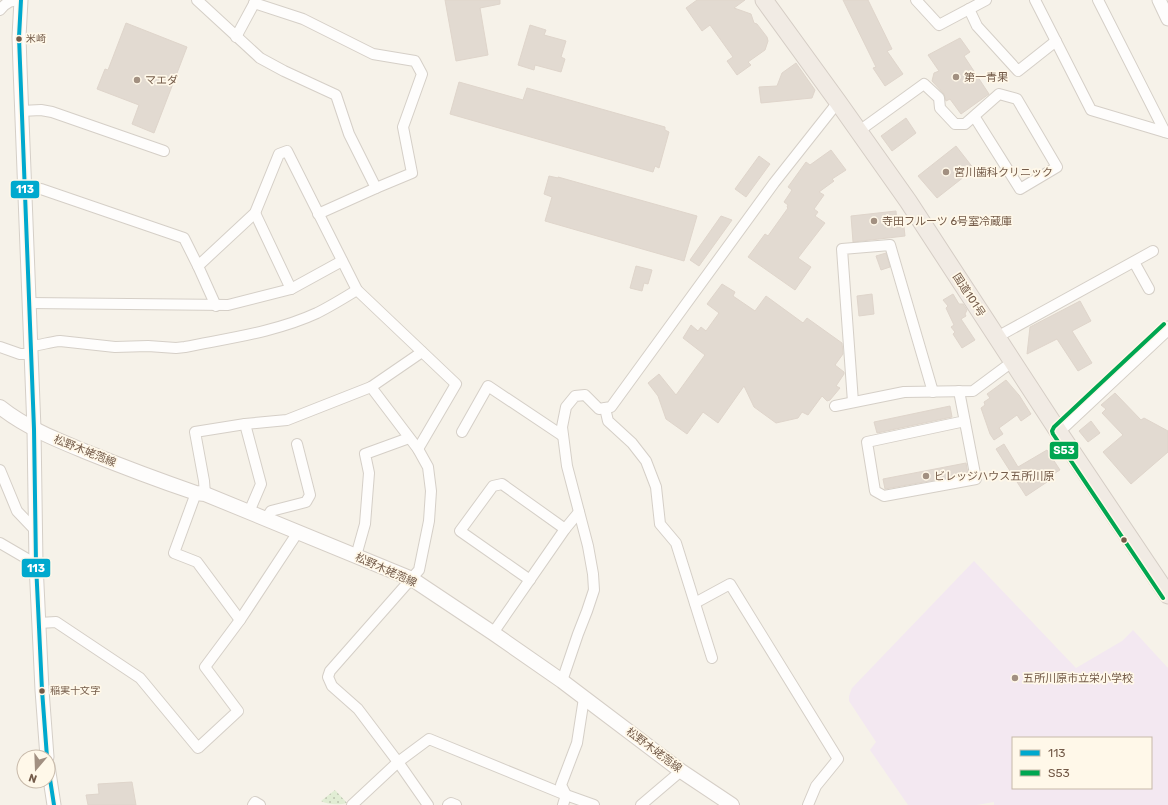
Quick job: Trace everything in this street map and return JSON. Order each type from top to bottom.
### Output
[{"type":"highway","name":"国道101号","points":[[764,0],[908,201],[1012,362],[1168,595]]},
{"type":"main road","name":"松野木姥萢線","points":[[0,408],[34,429],[108,461],[249,512],[412,579],[562,681],[681,771],[732,805]]},
{"type":"street","points":[[0,10],[10,1],[21,0],[19,37],[34,429],[36,564],[46,749]]},
{"type":"street","points":[[197,0],[260,58],[336,95],[349,134],[376,188]]},
{"type":"street","points":[[916,0],[938,25],[986,0]]},
{"type":"street","points":[[1035,0],[1091,110],[1166,132]]},
{"type":"street","points":[[1098,0],[1166,132]]},
{"type":"street","points":[[1159,0],[1168,18]]},
{"type":"street","points":[[236,37],[255,1],[303,18],[373,54],[415,61],[422,74],[404,127],[412,173],[318,214]]},
{"type":"street","points":[[969,9],[977,26],[1018,71],[1056,41]]},
{"type":"street","points":[[859,131],[924,84],[939,98],[940,108],[955,124],[965,124],[974,116],[999,94],[1017,98],[1057,168],[1020,189],[974,116]]},
{"type":"street","points":[[562,681],[594,590],[593,574],[567,466],[562,426],[566,407],[575,396],[586,395],[599,409],[611,407],[774,184],[838,102]]},
{"type":"street","points":[[22,111],[41,110],[52,112],[164,151]]},
{"type":"street","points":[[198,266],[255,213],[279,154],[287,151],[357,290],[456,384],[418,449]]},
{"type":"street","points":[[24,185],[41,189],[181,236],[184,238],[216,306]]},
{"type":"street","points":[[255,213],[291,289]]},
{"type":"street","points":[[853,402],[842,249],[890,245],[933,392]]},
{"type":"street","points":[[997,337],[1153,251]]},
{"type":"street","points":[[29,303],[228,305],[291,289],[342,261]]},
{"type":"street","points":[[1134,262],[1149,289]]},
{"type":"street","points":[[0,347],[20,354],[52,341],[60,340],[115,347],[185,347],[253,333],[297,321],[316,313],[357,290]]},
{"type":"street","points":[[1058,431],[1166,333]]},
{"type":"street","points":[[240,620],[197,562],[174,553],[200,494],[204,481],[195,432],[246,424],[287,420],[371,387],[422,352]]},
{"type":"street","points":[[835,406],[904,392],[973,391],[1012,362]]},
{"type":"street","points":[[462,432],[488,386],[563,436]]},
{"type":"street","points":[[371,387],[418,449],[428,467],[431,491],[429,521],[419,570],[330,671],[328,677],[332,686],[358,709],[428,805]]},
{"type":"street","points":[[959,391],[965,422],[976,479],[884,496],[875,491],[867,442],[965,422]]},
{"type":"street","points":[[605,408],[608,421],[632,443],[646,461],[656,487],[660,524],[676,543],[712,658]]},
{"type":"street","points":[[246,424],[261,484],[249,512]]},
{"type":"street","points":[[356,556],[365,524],[369,473],[364,454],[410,438]]},
{"type":"street","points":[[266,519],[271,511],[306,502],[310,495],[297,444]]},
{"type":"street","points":[[0,470],[17,511],[36,531]]},
{"type":"street","points":[[530,580],[460,531],[493,486],[502,484],[565,529]]},
{"type":"street","points":[[493,633],[565,529],[579,512]]},
{"type":"street","points":[[39,623],[56,622],[140,678],[198,748],[238,711],[205,667],[240,620],[298,532]]},
{"type":"street","points":[[0,543],[36,564]]},
{"type":"street","points":[[695,603],[730,584],[838,759],[816,786],[808,805]]},
{"type":"street","points":[[564,800],[561,785],[577,743],[584,698]]},
{"type":"street","points":[[355,804],[398,762],[429,739],[564,800],[594,805]]},
{"type":"street","points":[[641,805],[681,771]]},
{"type":"street","points":[[52,789],[54,805]]},
{"type":"street","points":[[253,805],[255,802],[260,805]]},
{"type":"street","points":[[448,805],[451,803],[456,805]]},
{"type":"shaded area","name":"五所川原市立栄小学校","points":[[974,561],[1076,668],[1122,641],[1133,630],[1168,668],[1168,805],[994,805],[994,802],[977,805],[908,805],[870,750],[876,742],[849,701],[852,688]]},
{"type":"green space","points":[[335,790],[347,803],[334,804],[321,801]]},
{"type":"building","points":[[445,0],[500,0],[500,4],[480,8],[488,55],[456,61]]},
{"type":"building","points":[[697,0],[745,0],[734,8],[751,14],[754,23],[757,24],[767,37],[768,41],[765,50],[748,62],[751,65],[737,75],[727,61],[733,57],[710,25],[702,31],[686,8]]},
{"type":"building","points":[[843,0],[868,0],[892,49],[887,51],[903,74],[885,86],[873,68],[876,67]]},
{"type":"building","name":"マエダ","points":[[126,23],[187,47],[154,133],[132,124],[139,105],[97,89],[105,69],[108,70]]},
{"type":"building","points":[[530,25],[546,30],[544,35],[566,41],[561,57],[565,59],[561,72],[535,65],[534,70],[518,65]]},
{"type":"building","name":"第一青果","points":[[960,38],[970,52],[964,56],[989,94],[961,114],[950,99],[946,101],[944,94],[932,81],[934,73],[939,71],[928,55]]},
{"type":"building","points":[[796,63],[815,90],[812,98],[761,103],[759,87],[777,86],[782,73]]},
{"type":"building","points":[[459,82],[523,100],[527,88],[665,127],[665,130],[669,132],[659,168],[655,166],[653,172],[450,114]]},
{"type":"building","points":[[906,118],[916,133],[892,151],[881,136]]},
{"type":"building","name":"宮川歯科クリニック","points":[[956,146],[974,169],[937,198],[918,176]]},
{"type":"building","points":[[831,150],[846,170],[832,179],[834,181],[819,192],[824,195],[814,209],[818,212],[815,216],[825,223],[798,258],[811,267],[795,290],[748,257],[765,234],[768,236],[788,208],[788,205],[784,202],[792,190],[788,187],[806,162],[810,165]]},
{"type":"building","points":[[759,156],[770,164],[746,197],[735,189]]},
{"type":"building","points":[[549,176],[558,177],[697,216],[684,261],[545,221],[552,197],[544,194]]},
{"type":"building","name":"寺田フルーツ 6号室冷蔵庫","points":[[896,211],[897,227],[904,227],[905,236],[853,242],[851,216]]},
{"type":"building","points":[[721,216],[732,220],[699,266],[690,260]]},
{"type":"building","points":[[886,253],[890,267],[881,270],[876,256]]},
{"type":"building","points":[[636,266],[652,270],[648,284],[644,283],[642,291],[630,288]]},
{"type":"building","points":[[722,284],[735,292],[733,296],[755,311],[766,296],[803,323],[807,318],[842,343],[843,354],[835,365],[844,372],[844,374],[836,386],[840,388],[830,400],[827,401],[822,396],[808,415],[802,412],[798,418],[776,423],[754,407],[744,386],[718,423],[703,412],[687,434],[666,419],[658,396],[648,383],[659,374],[676,395],[705,355],[683,338],[691,325],[698,331],[701,327],[706,331],[719,313],[707,304]]},
{"type":"building","points":[[872,294],[874,314],[859,316],[857,296]]},
{"type":"building","points":[[953,294],[959,304],[963,304],[967,310],[965,314],[966,316],[961,319],[975,340],[962,348],[953,334],[955,332],[951,327],[954,325],[946,308],[948,306],[943,300]]},
{"type":"building","points":[[1080,301],[1091,321],[1072,331],[1092,363],[1078,371],[1057,339],[1027,354],[1030,327]]},
{"type":"building","points":[[1006,380],[1019,395],[1031,414],[1021,421],[1017,415],[999,428],[1003,434],[994,440],[990,434],[981,408],[985,405],[984,402],[990,398],[987,394]]},
{"type":"building","points":[[1115,393],[1141,420],[1144,418],[1168,431],[1168,452],[1131,484],[1103,452],[1123,435],[1102,413],[1106,409],[1101,405]]},
{"type":"building","points":[[950,406],[952,417],[877,433],[874,422]]},
{"type":"building","points":[[1091,421],[1100,433],[1088,442],[1079,431]]},
{"type":"building","points":[[1004,444],[1018,467],[1047,450],[1060,470],[1045,479],[1047,482],[1026,496],[996,449]]},
{"type":"building","name":"ビレッジハウス五所川原","points":[[966,463],[968,474],[885,489],[883,479]]},
{"type":"building","points":[[132,782],[136,805],[88,805],[86,795],[99,794],[98,784]]},
{"type":"transit line","name":"113","points":[[21,0],[19,37],[34,429],[36,564],[46,749]]},
{"type":"transit line","name":"S53","points":[[1163,598],[1052,431],[1054,427],[1164,324]]},
{"type":"transit line","name":"113","points":[[52,789],[54,805]]},
{"type":"place","name":"米崎","points":[[19,39]]},
{"type":"place","name":"第一青果","points":[[956,77]]},
{"type":"place","name":"マエダ","points":[[137,80]]},
{"type":"place","name":"宮川歯科クリニック","points":[[946,172]]},
{"type":"place","name":"寺田フルーツ 6号室冷蔵庫","points":[[874,221]]},
{"type":"place","name":"ビレッジハウス五所川原","points":[[926,476]]},
{"type":"place","name":"五所川原市立栄小学校","points":[[1015,678]]},
{"type":"place","name":"稲実十文字","points":[[42,691]]}]
